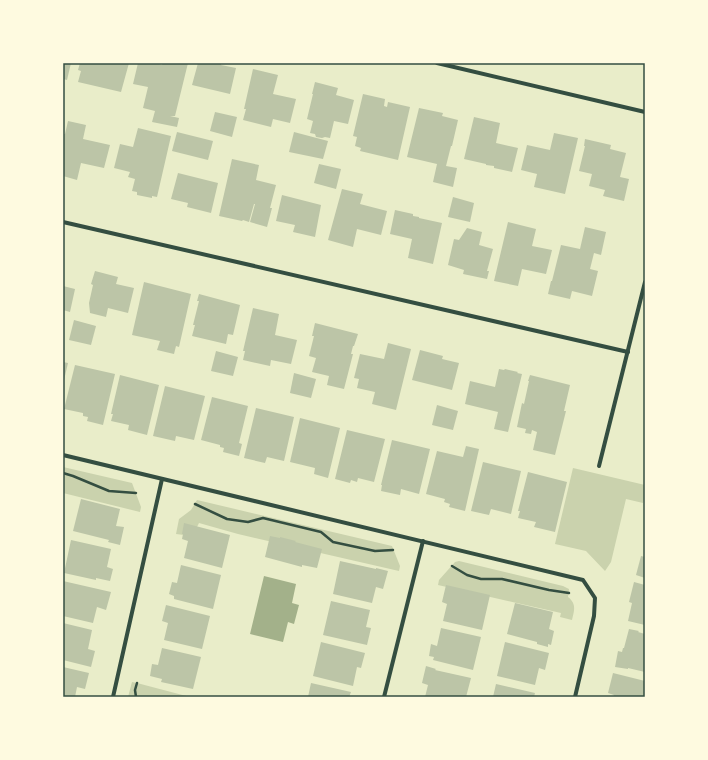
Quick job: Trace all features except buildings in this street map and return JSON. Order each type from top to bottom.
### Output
[{"type":"street","points":[[437,63],[645,112]]},
{"type":"street","points":[[63,222],[628,352]]},
{"type":"street","points":[[599,466],[645,282]]},
{"type":"street","points":[[63,455],[583,580],[595,598],[594,616],[575,697]]},
{"type":"street","points":[[113,697],[162,479]]},
{"type":"street","points":[[384,697],[422,541]]},
{"type":"path","points":[[63,473],[109,491],[136,493]]},
{"type":"path","points":[[195,504],[227,519],[248,522],[263,518],[320,532],[333,542],[340,544],[375,551],[394,550]]},
{"type":"path","points":[[452,566],[467,575],[481,579],[502,579],[548,590],[569,593]]},
{"type":"path","points":[[136,697],[135,690],[137,683]]},
{"type":"shaded area","points":[[63,467],[132,483],[141,507],[140,512],[63,493]]},
{"type":"shaded area","points":[[573,468],[645,485],[643,503],[626,499],[611,562],[605,571],[586,551],[555,544]]},
{"type":"shaded area","points":[[197,500],[392,546],[400,566],[399,571],[238,534],[199,523],[197,527],[184,535],[176,534],[179,519],[191,510]]},
{"type":"shaded area","points":[[459,561],[563,586],[569,589],[568,597],[574,605],[572,620],[560,617],[561,613],[438,585],[439,580],[455,562]]},
{"type":"shaded area","points":[[264,576],[296,584],[292,603],[299,605],[294,624],[288,622],[283,642],[250,634]]},
{"type":"shaded area","points":[[132,682],[137,683],[190,697],[128,697]]}]
